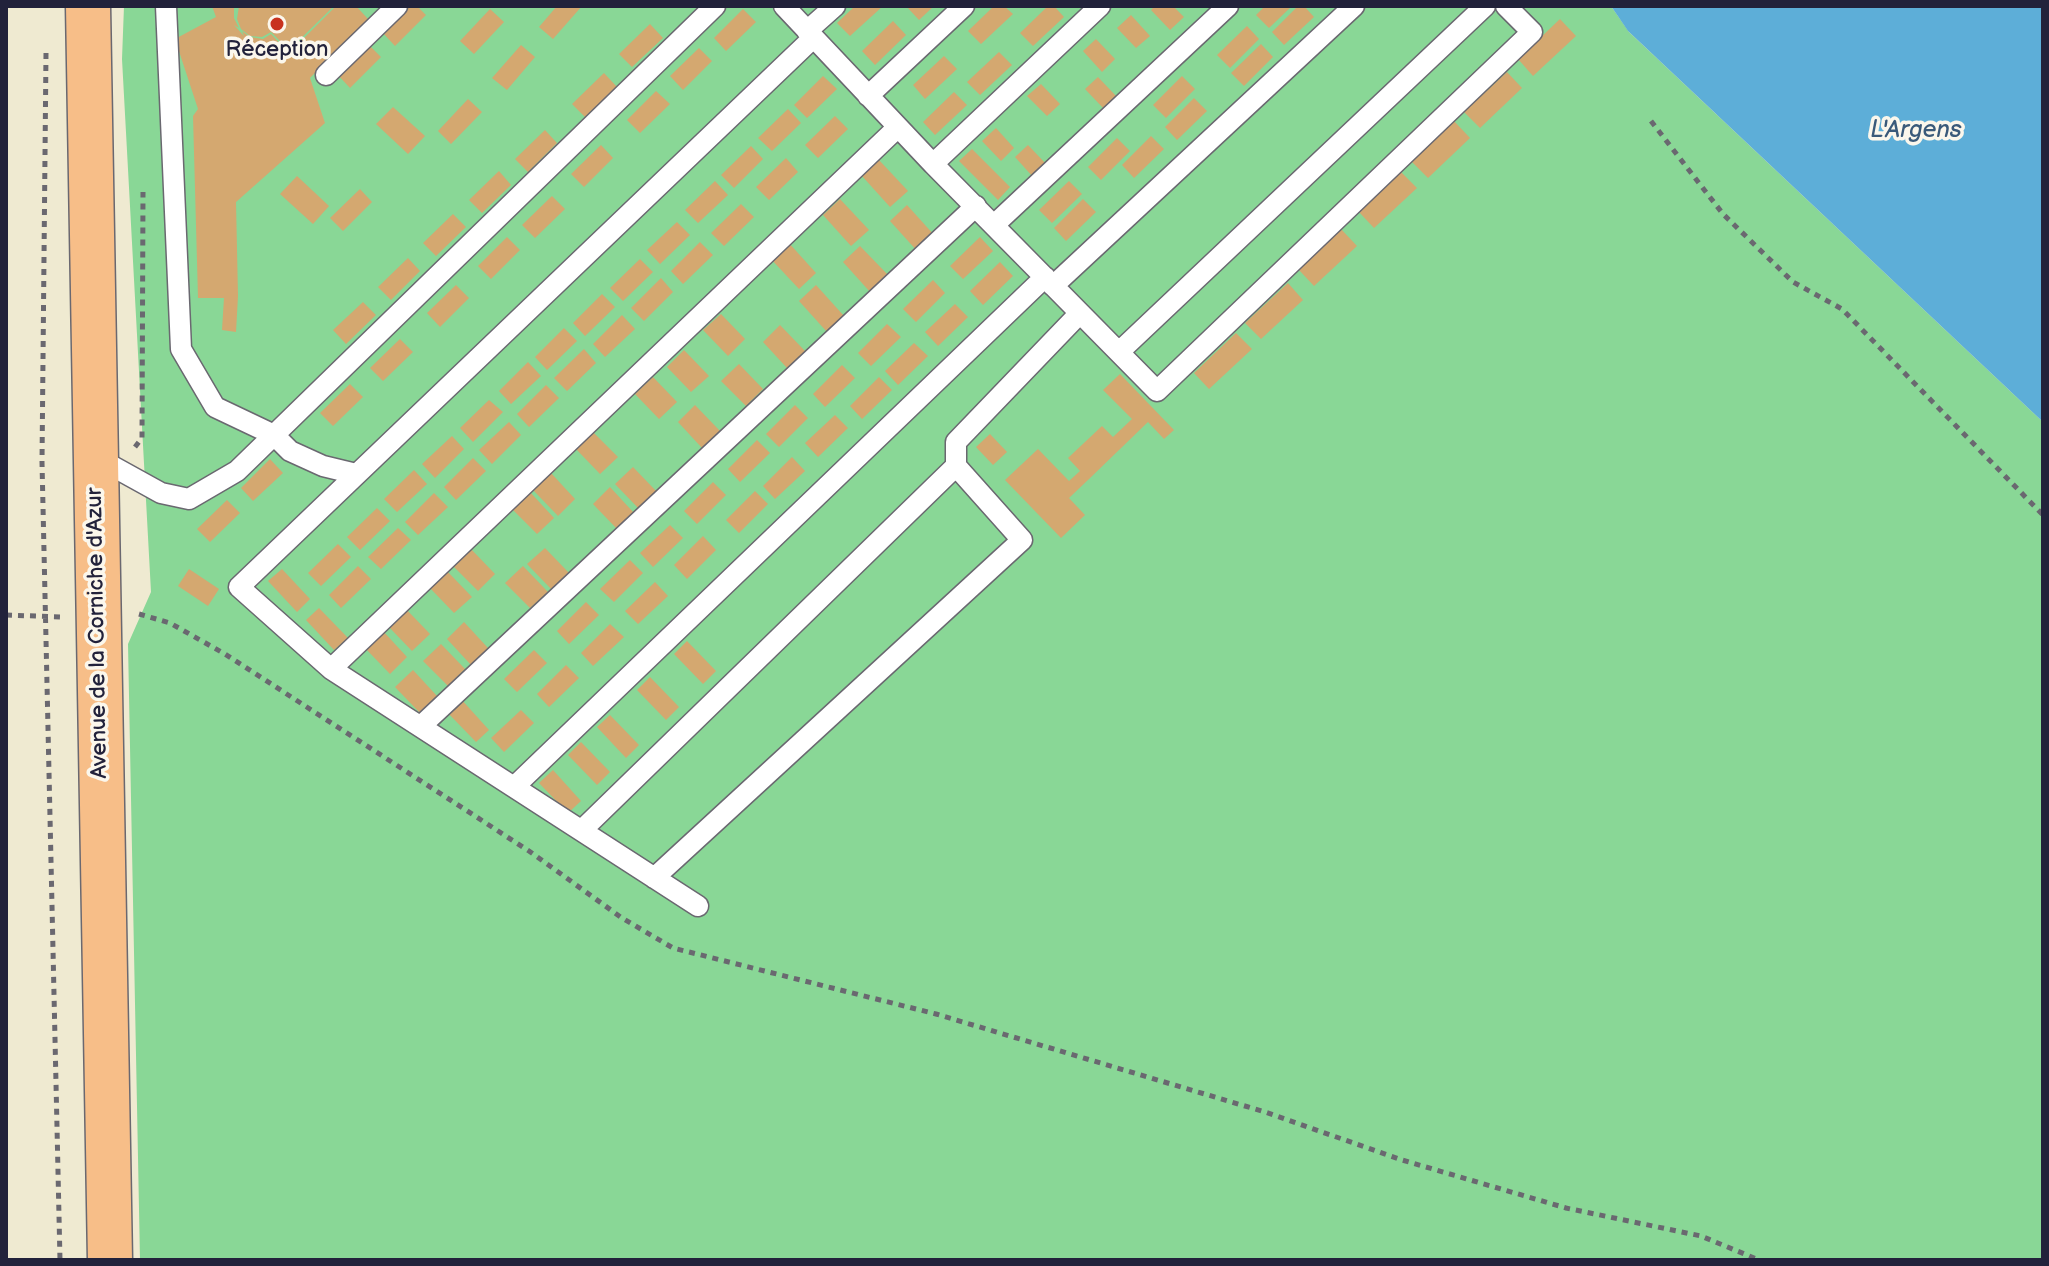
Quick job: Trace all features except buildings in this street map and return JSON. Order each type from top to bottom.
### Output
[{"type":"main road","name":"Avenue de la Corniche d'Azur","points":[[88,6],[105,462],[116,612],[110,1260]]},
{"type":"lane","points":[[166,6],[181,349],[215,407],[274,435],[290,451],[323,466],[356,474]]},
{"type":"lane","points":[[326,75],[397,6]]},
{"type":"lane","points":[[105,462],[161,493],[189,499],[237,471],[715,6]]},
{"type":"lane","points":[[784,6],[933,164],[1157,391],[1532,32],[1506,6]]},
{"type":"lane","points":[[698,906],[331,669],[239,587],[810,34],[835,6]]},
{"type":"lane","points":[[868,96],[964,6]]},
{"type":"lane","points":[[933,164],[1100,6]]},
{"type":"lane","points":[[994,225],[1228,6]]},
{"type":"lane","points":[[515,786],[1049,282],[1354,6]]},
{"type":"lane","points":[[1119,352],[1485,6]]},
{"type":"lane","points":[[331,669],[898,127]]},
{"type":"lane","points":[[421,726],[976,206]]},
{"type":"lane","points":[[654,878],[1022,540],[956,466],[956,442],[1080,313]]},
{"type":"lane","points":[[583,829],[956,466]]},
{"type":"path","points":[[46,53],[42,462],[60,1260]]},
{"type":"path","points":[[1651,121],[1723,214],[1793,282],[1842,309],[2043,515]]},
{"type":"path","points":[[105,462],[142,438],[143,187]]},
{"type":"path","points":[[6,615],[116,612],[170,623],[225,654],[529,851],[612,911],[673,948],[936,1014],[1265,1112],[1402,1160],[1566,1208],[1701,1236],[1759,1260]]},
{"type":"green space","points":[[124,6],[1611,6],[1629,32],[2043,422],[2043,1260],[140,1260],[128,644],[151,592],[122,59]]},
{"type":"water","name":"L'Argens","points":[[1611,6],[2043,6],[2043,422],[1628,31]]},
{"type":"place","name":"Réception","points":[[277,24]]}]
